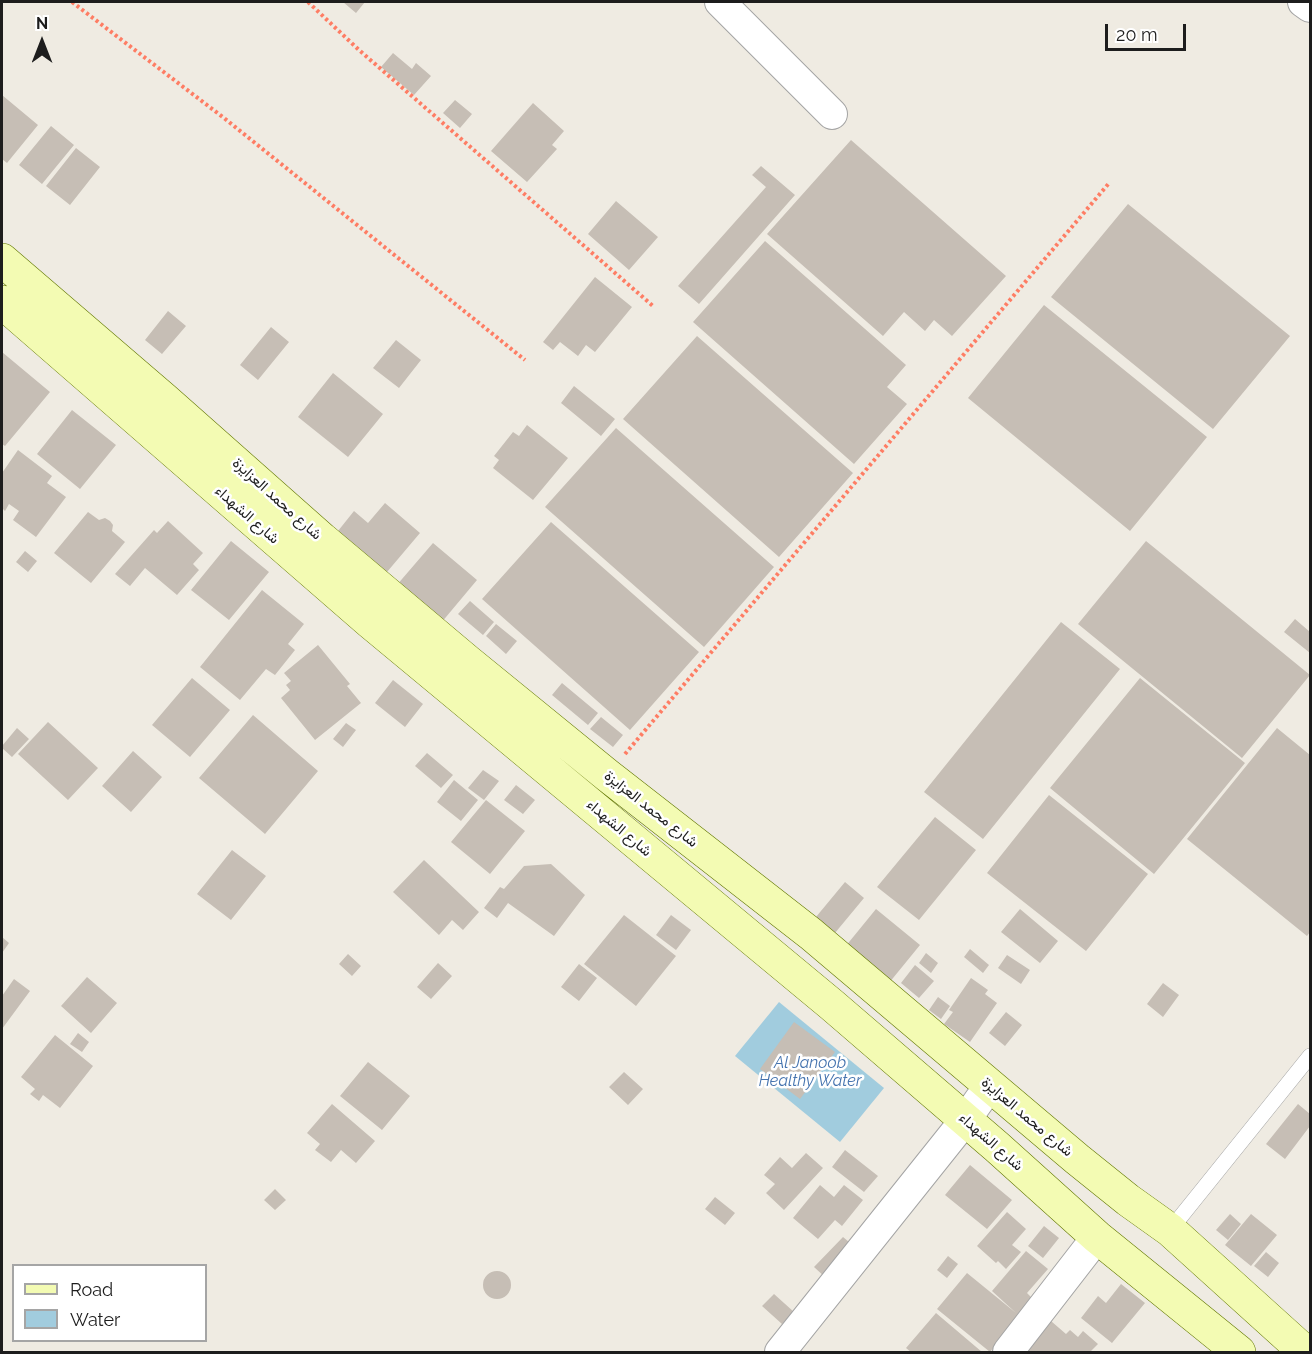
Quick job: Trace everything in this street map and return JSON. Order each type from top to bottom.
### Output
[{"type":"main road","name":"شارع محمد العزايزة","points":[[2,260],[322,539],[607,775],[812,934],[1128,1200],[1170,1230],[1305,1353]]},
{"type":"main road","name":"شارع الشهداء","points":[[2,302],[370,622],[832,1005],[966,1119],[1097,1237],[1239,1353]]},
{"type":"street","points":[[720,2],[832,114]]},
{"type":"street","points":[[1303,2],[1311,7]]},
{"type":"street","points":[[780,1353],[966,1119],[990,1085]]},
{"type":"street","points":[[1008,1353],[1097,1237]]},
{"type":"lane","points":[[1170,1230],[1311,1056]]},
{"type":"path","points":[[72,2],[224,118],[525,360]]},
{"type":"path","points":[[308,2],[359,50],[653,306]]},
{"type":"path","points":[[607,775],[1110,182]]},
{"type":"water","name":"Al Janoob Healthy Water","points":[[779,1002],[884,1088],[840,1142],[735,1056]]},
{"type":"building","points":[[343,2],[365,2],[356,13]]},
{"type":"building","points":[[393,53],[412,69],[416,63],[431,76],[414,95],[381,67]]},
{"type":"building","points":[[2,95],[38,125],[7,163],[2,159]]},
{"type":"building","points":[[455,100],[472,114],[460,128],[443,113]]},
{"type":"building","points":[[533,103],[564,131],[552,145],[557,149],[527,182],[491,151]]},
{"type":"building","points":[[51,126],[74,145],[42,184],[19,165]]},
{"type":"building","points":[[851,140],[1006,276],[952,336],[934,320],[925,331],[904,312],[883,336],[767,234]]},
{"type":"building","points":[[76,148],[100,167],[70,205],[46,186]]},
{"type":"building","points":[[761,166],[795,195],[699,304],[678,286],[766,187],[752,175]]},
{"type":"building","points":[[616,201],[658,237],[629,270],[588,234]]},
{"type":"building","points":[[1128,204],[1290,336],[1213,429],[1051,297]]},
{"type":"building","points":[[765,241],[906,365],[887,387],[907,404],[854,464],[693,322]]},
{"type":"building","points":[[595,277],[632,307],[595,352],[586,345],[578,356],[560,342],[553,350],[543,342]]},
{"type":"building","points":[[1044,305],[1207,437],[1130,531],[968,398]]},
{"type":"building","points":[[168,311],[186,326],[162,354],[145,340]]},
{"type":"building","points":[[271,327],[289,342],[258,380],[240,365]]},
{"type":"building","points":[[697,336],[853,473],[779,557],[623,419]]},
{"type":"building","points":[[396,340],[421,360],[399,388],[373,368]]},
{"type":"building","points":[[2,352],[50,392],[5,446],[2,444]]},
{"type":"building","points":[[333,373],[383,414],[348,457],[298,417]]},
{"type":"building","points":[[574,386],[615,419],[601,436],[561,403]]},
{"type":"building","points":[[72,410],[116,445],[80,489],[37,454]]},
{"type":"building","points":[[527,425],[568,458],[533,500],[493,468],[499,460],[494,456],[513,432],[519,436]]},
{"type":"building","points":[[616,428],[774,567],[704,647],[545,507]]},
{"type":"building","points":[[18,450],[52,476],[47,483],[66,497],[36,537],[13,520],[19,511],[9,504],[5,511],[2,508],[2,473]]},
{"type":"building","points":[[385,503],[420,533],[387,572],[338,531],[354,511],[368,523]]},
{"type":"building","points":[[88,512],[99,520],[105,518],[110,521],[113,525],[112,531],[125,542],[91,583],[54,553]]},
{"type":"building","points":[[168,521],[203,553],[193,564],[199,570],[177,595],[145,568],[130,586],[115,574],[154,530],[157,533]]},
{"type":"building","points":[[551,522],[699,652],[630,730],[482,599]]},
{"type":"building","points":[[231,541],[269,572],[229,620],[191,590]]},
{"type":"building","points":[[1146,541],[1310,675],[1242,758],[1078,624]]},
{"type":"building","points":[[433,543],[477,580],[441,623],[396,586]]},
{"type":"building","points":[[25,551],[37,561],[28,572],[16,562]]},
{"type":"building","points":[[262,590],[304,624],[288,644],[295,650],[275,675],[266,669],[240,700],[200,667]]},
{"type":"building","points":[[470,601],[494,622],[483,635],[458,614]]},
{"type":"building","points":[[1295,619],[1310,632],[1310,653],[1284,632]]},
{"type":"building","points":[[1061,622],[1120,669],[983,839],[924,792]]},
{"type":"building","points":[[496,624],[517,641],[506,654],[486,636]]},
{"type":"building","points":[[318,645],[350,684],[347,686],[361,703],[315,740],[281,698],[290,690],[286,685],[291,681],[284,673]]},
{"type":"building","points":[[192,678],[230,710],[190,757],[152,725]]},
{"type":"building","points":[[1140,678],[1245,763],[1154,874],[1050,788]]},
{"type":"building","points":[[393,680],[423,704],[405,727],[375,703]]},
{"type":"building","points":[[562,683],[598,713],[588,725],[552,695]]},
{"type":"building","points":[[253,715],[318,771],[265,834],[199,778]]},
{"type":"building","points":[[601,717],[623,735],[613,747],[590,729]]},
{"type":"building","points":[[48,722],[98,768],[68,800],[18,754]]},
{"type":"building","points":[[346,723],[356,730],[343,747],[333,739]]},
{"type":"building","points":[[17,728],[29,739],[12,757],[2,746]]},
{"type":"building","points":[[1277,728],[1310,755],[1310,932],[1307,936],[1187,839]]},
{"type":"building","points":[[133,751],[162,777],[131,812],[102,786]]},
{"type":"building","points":[[427,753],[453,775],[441,788],[415,766]]},
{"type":"building","points":[[483,770],[499,781],[484,800],[468,788]]},
{"type":"building","points":[[454,780],[478,800],[461,821],[437,802]]},
{"type":"building","points":[[516,785],[535,800],[523,814],[504,800]]},
{"type":"building","points":[[1049,795],[1148,874],[1086,951],[987,873]]},
{"type":"building","points":[[486,800],[525,831],[490,874],[451,842]]},
{"type":"building","points":[[935,817],[976,850],[919,920],[877,887]]},
{"type":"building","points":[[232,850],[266,876],[231,920],[197,894]]},
{"type":"building","points":[[424,860],[479,912],[463,930],[452,920],[439,935],[393,892]]},
{"type":"building","points":[[551,864],[585,895],[554,936],[508,903],[497,918],[484,908],[500,887],[504,889],[524,866]]},
{"type":"building","points":[[845,882],[864,898],[830,939],[811,923]]},
{"type":"building","points":[[876,909],[920,945],[889,983],[845,947]]},
{"type":"building","points":[[1020,909],[1058,941],[1040,963],[1001,932]]},
{"type":"building","points":[[624,915],[676,956],[636,1006],[584,964]]},
{"type":"building","points":[[671,915],[691,930],[676,950],[656,935]]},
{"type":"building","points":[[2,937],[9,943],[2,953]]},
{"type":"building","points":[[970,949],[989,965],[983,973],[964,957]]},
{"type":"building","points":[[926,953],[938,963],[931,973],[919,963]]},
{"type":"building","points":[[348,954],[361,966],[352,976],[339,964]]},
{"type":"building","points":[[1007,955],[1030,970],[1021,984],[998,968]]},
{"type":"building","points":[[438,963],[452,976],[431,999],[417,987]]},
{"type":"building","points":[[579,964],[597,978],[579,1001],[561,987]]},
{"type":"building","points":[[915,965],[934,981],[919,998],[901,983]]},
{"type":"building","points":[[87,977],[117,1003],[91,1033],[61,1006]]},
{"type":"building","points":[[971,978],[988,990],[985,994],[997,1003],[970,1042],[944,1024],[953,1012],[949,1010]]},
{"type":"building","points":[[14,979],[30,991],[2,1029],[2,996]]},
{"type":"building","points":[[1163,983],[1179,995],[1163,1017],[1147,1004]]},
{"type":"building","points":[[938,997],[950,1006],[941,1019],[929,1010]]},
{"type":"building","points":[[1006,1012],[1022,1025],[1005,1046],[989,1033]]},
{"type":"building","points":[[794,1022],[835,1052],[800,1099],[760,1069]]},
{"type":"building","points":[[78,1033],[89,1042],[82,1052],[70,1044]]},
{"type":"building","points":[[55,1035],[93,1066],[60,1108],[43,1095],[39,1101],[30,1094],[35,1089],[21,1077]]},
{"type":"building","points":[[368,1062],[410,1096],[382,1130],[340,1096]]},
{"type":"building","points":[[624,1072],[643,1089],[628,1105],[609,1087]]},
{"type":"building","points":[[332,1104],[375,1141],[356,1163],[341,1150],[331,1162],[315,1150],[320,1144],[307,1133]]},
{"type":"building","points":[[1298,1104],[1310,1114],[1310,1126],[1285,1159],[1266,1144]]},
{"type":"building","points":[[845,1150],[878,1176],[864,1192],[832,1167]]},
{"type":"building","points":[[806,1153],[823,1168],[784,1210],[766,1193],[775,1184],[764,1175],[780,1157],[792,1168]]},
{"type":"building","points":[[970,1165],[1012,1200],[987,1229],[945,1195]]},
{"type":"building","points":[[820,1185],[834,1197],[844,1185],[863,1200],[842,1226],[835,1220],[818,1239],[793,1218]]},
{"type":"building","points":[[275,1189],[286,1200],[275,1210],[264,1200]]},
{"type":"building","points":[[715,1197],[735,1213],[725,1225],[705,1209]]},
{"type":"building","points":[[1007,1212],[1026,1229],[1012,1245],[1021,1252],[1006,1269],[977,1246]]},
{"type":"building","points":[[1230,1214],[1241,1224],[1228,1240],[1216,1230]]},
{"type":"building","points":[[1251,1214],[1277,1235],[1251,1266],[1225,1245]]},
{"type":"building","points":[[1044,1226],[1059,1238],[1043,1258],[1028,1246]]},
{"type":"building","points":[[843,1237],[855,1247],[826,1278],[814,1267]]},
{"type":"building","points":[[1026,1251],[1048,1269],[1027,1293],[1033,1299],[990,1352],[937,1309],[967,1273],[1016,1313],[992,1291]]},
{"type":"building","points":[[1266,1252],[1279,1263],[1268,1277],[1254,1266]]},
{"type":"building","points":[[948,1256],[958,1264],[947,1278],[937,1270]]},
{"type":"building","points":[[497,1271],[507,1275],[511,1285],[507,1295],[497,1299],[487,1295],[483,1285],[487,1275]]},
{"type":"building","points":[[1121,1284],[1145,1303],[1112,1343],[1081,1318],[1098,1296],[1106,1303]]},
{"type":"building","points":[[774,1294],[794,1312],[782,1324],[762,1306]]},
{"type":"building","points":[[936,1313],[982,1352],[911,1352],[906,1348]]},
{"type":"building","points":[[1044,1315],[1066,1334],[1070,1330],[1078,1337],[1083,1331],[1098,1344],[1090,1352],[1022,1352]]}]
